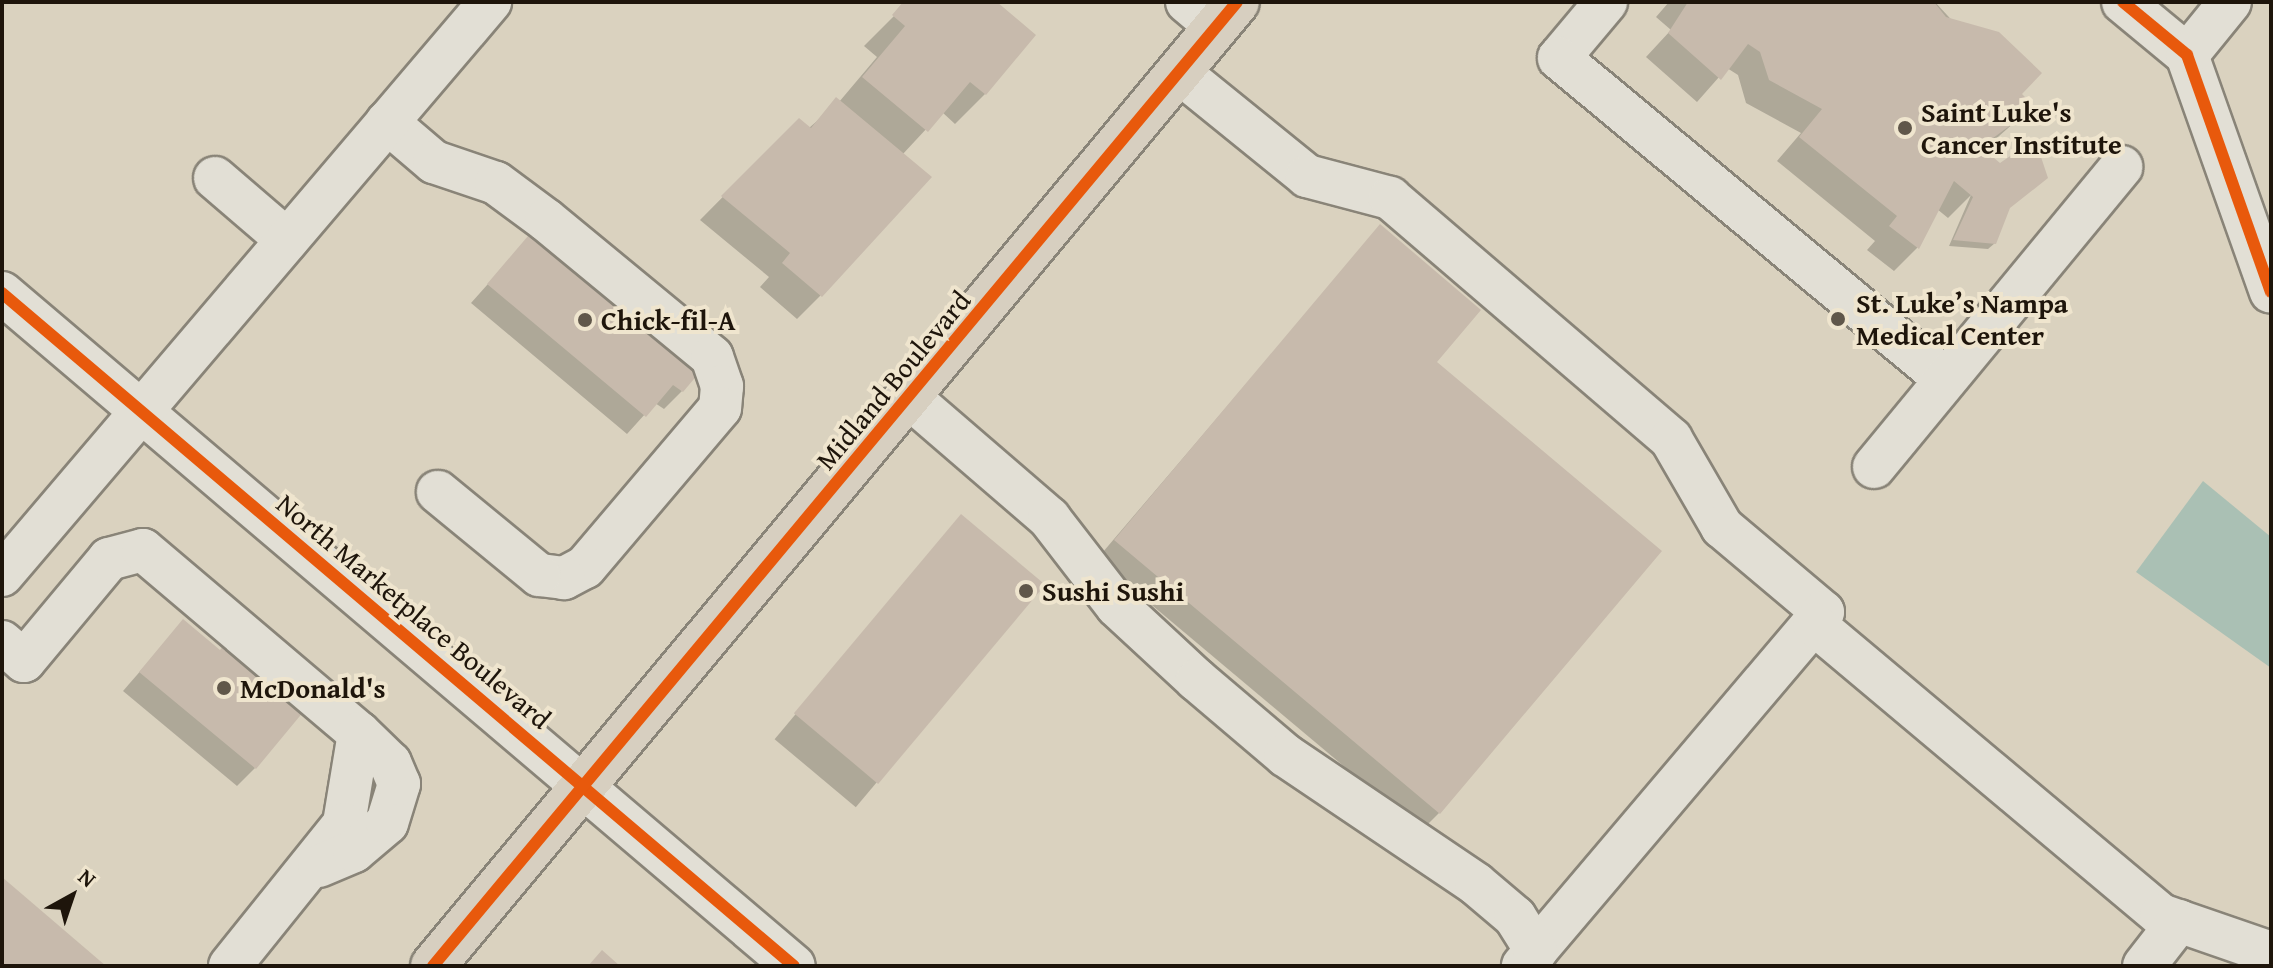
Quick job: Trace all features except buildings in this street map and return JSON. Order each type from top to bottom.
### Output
[{"type":"main road","name":"Midland Boulevard","points":[[433,966],[1180,73],[1213,10]]},
{"type":"street","points":[[2,575],[490,2]]},
{"type":"street","points":[[1606,2],[1559,58],[1944,378]]},
{"type":"street","points":[[2123,2],[2187,55],[2271,292]]},
{"type":"street","points":[[2187,55],[2230,2]]},
{"type":"street","points":[[1180,73],[1307,176],[1390,198],[1671,439],[1722,527],[1823,612],[1529,958]]},
{"type":"street","points":[[387,122],[434,162],[496,183],[546,220],[712,357],[723,396],[585,567],[564,578],[539,575],[438,492]]},
{"type":"street","points":[[1874,467],[1944,378],[2121,167]]},
{"type":"street","points":[[215,178],[287,240]]},
{"type":"street","name":"North Marketplace Boulevard","points":[[2,293],[794,966]]},
{"type":"street","points":[[910,398],[1049,518],[1117,606],[1197,680],[1285,755],[1476,884],[1515,917],[1529,958]]},
{"type":"street","points":[[13,652],[109,559],[143,550],[359,733],[344,824],[306,878],[230,966]]},
{"type":"street","points":[[1814,624],[2161,915],[2271,953]]},
{"type":"street","points":[[2144,966],[2179,921]]},
{"type":"shaded area","points":[[2203,481],[2271,537],[2271,668],[2136,572]]},
{"type":"cycle path","points":[[433,966],[1237,2]]},
{"type":"cycle path","points":[[2123,2],[2187,55],[2271,292]]},
{"type":"cycle path","points":[[2,293],[794,966]]},
{"type":"place","name":"Saint Luke's Cancer Institute","points":[[1905,128]]},
{"type":"place","name":"St. Luke’s Nampa Medical Center","points":[[1838,319]]},
{"type":"place","name":"Chick-fil-A","points":[[585,320]]},
{"type":"place","name":"Sushi Sushi","points":[[1026,591]]},
{"type":"place","name":"McDonald's","points":[[224,688]]}]
